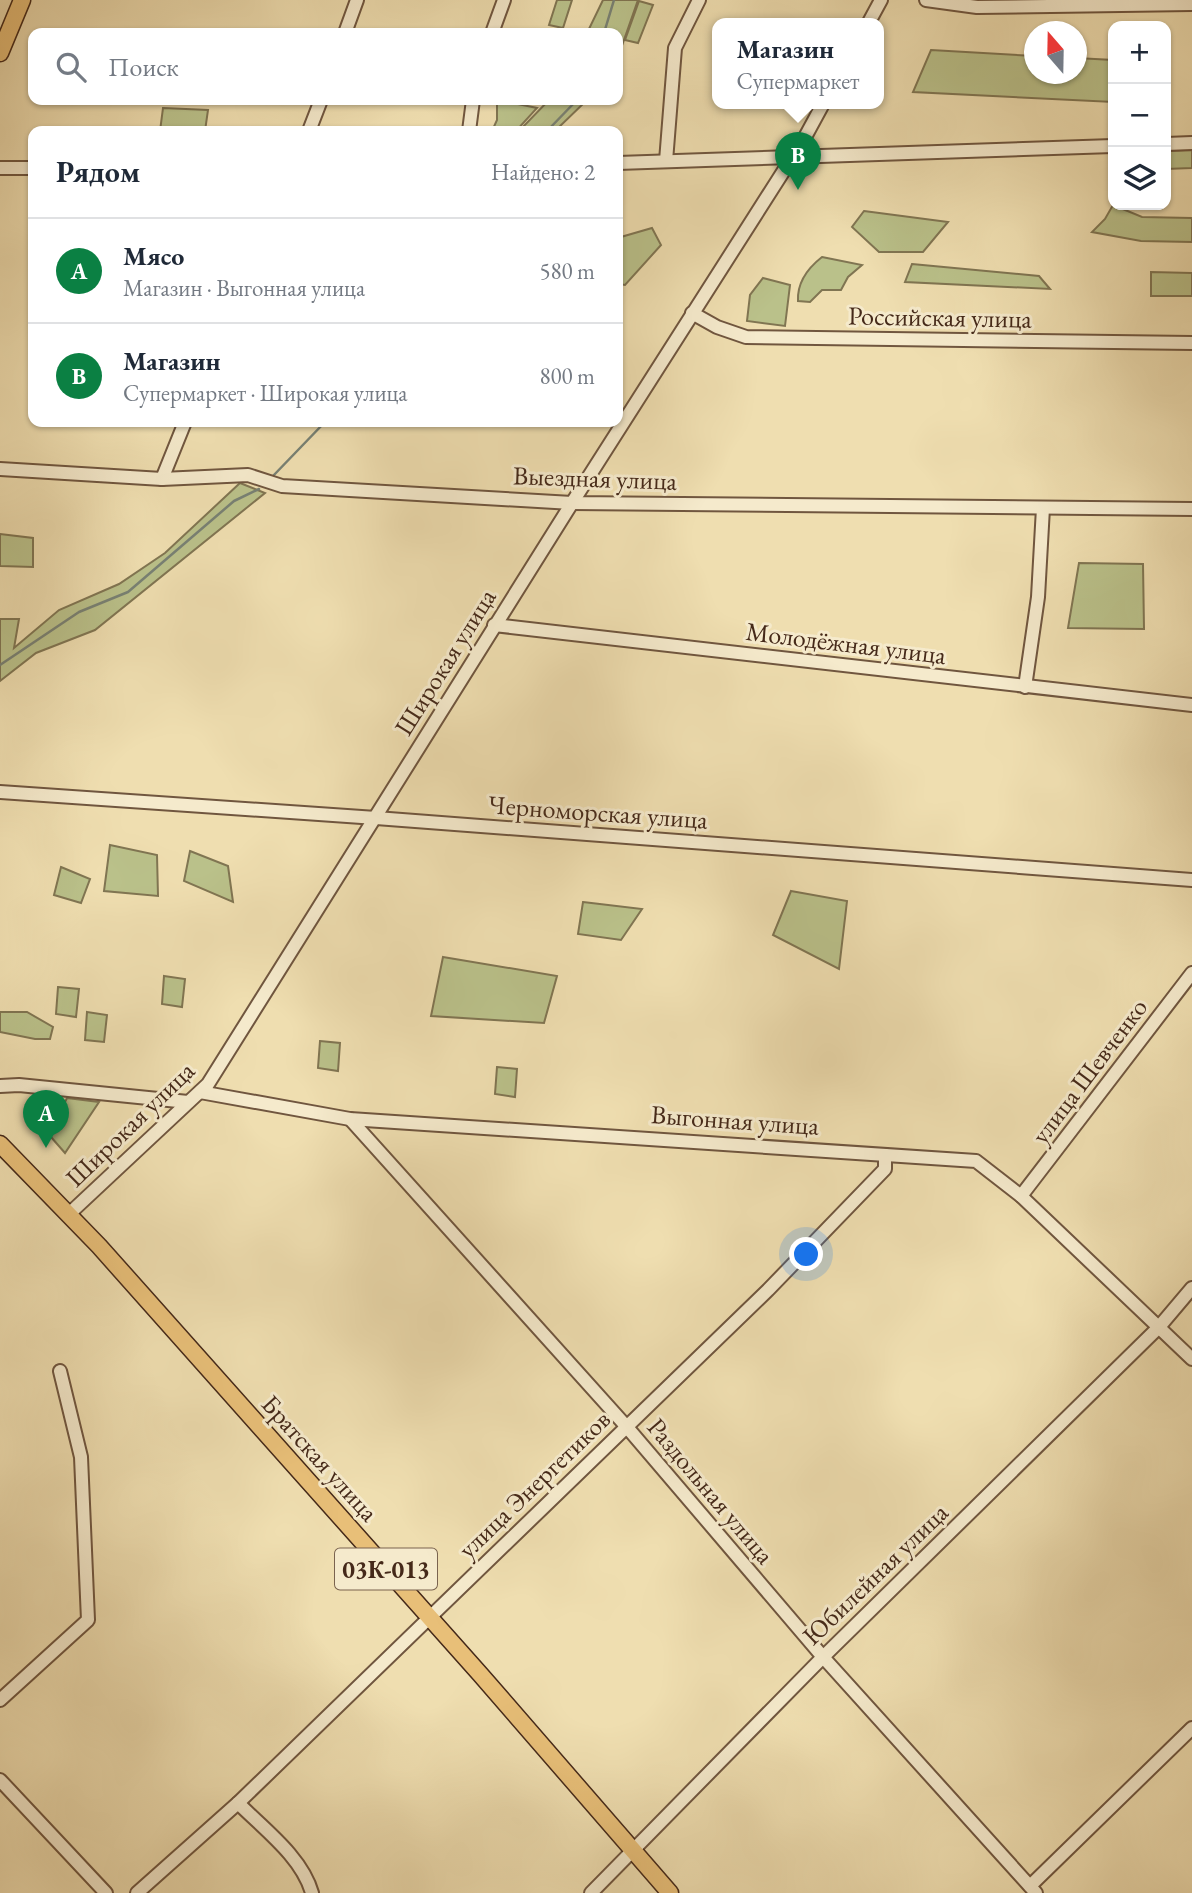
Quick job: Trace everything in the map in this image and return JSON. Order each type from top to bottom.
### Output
[{"type":"main road","points":[[0,53],[22,0]]},
{"type":"main road","name":"03К-013","points":[[0,1144],[69,1214]]},
{"type":"main road","name":"Братская улица","points":[[69,1214],[430,1618],[670,1893]]},
{"type":"street","points":[[347,28],[357,0]]},
{"type":"street","points":[[494,28],[504,0]]},
{"type":"street","points":[[666,161],[675,48],[699,0]]},
{"type":"street","points":[[871,18],[881,0]]},
{"type":"street","points":[[926,0],[977,7],[1192,4]]},
{"type":"street","points":[[311,126],[319,105]]},
{"type":"street","points":[[470,126],[472,105]]},
{"type":"street","name":"Широкая улица","points":[[623,422],[821,109]]},
{"type":"street","points":[[1171,144],[1192,143]]},
{"type":"street","points":[[623,163],[1108,146]]},
{"type":"street","points":[[0,168],[28,168]]},
{"type":"street","name":"Российская улица","points":[[692,313],[717,327],[746,337],[1192,343]]},
{"type":"street","points":[[162,479],[184,427]]},
{"type":"street","name":"Широкая улица","points":[[69,1214],[208,1084],[620,427]]},
{"type":"street","name":"Выездная улица","points":[[0,469],[162,479],[248,475],[282,486],[572,503],[1192,509]]},
{"type":"street","points":[[1025,687],[1038,597],[1043,508]]},
{"type":"street","name":"Молодёжная улица","points":[[494,625],[1192,705]]},
{"type":"street","name":"Черноморская улица","points":[[0,792],[1192,880]]},
{"type":"street","name":"улица Шевченко","points":[[1021,1196],[1190,980]]},
{"type":"street","points":[[0,1086],[19,1085],[188,1102]]},
{"type":"street","name":"Выгонная улица","points":[[200,1092],[350,1119],[976,1161],[1021,1196],[1192,1359]]},
{"type":"street","name":"Раздольная улица","points":[[350,1119],[626,1426],[822,1657],[1033,1890]]},
{"type":"street","name":"улица Энергетиков","points":[[137,1893],[238,1803],[768,1290],[885,1169],[885,1155]]},
{"type":"street","name":"Юбилейная улица","points":[[591,1893],[822,1657],[1159,1327],[1192,1289]]},
{"type":"street","points":[[0,1700],[88,1620],[81,1457],[61,1371]]},
{"type":"street","points":[[1033,1890],[1192,1727]]},
{"type":"street","points":[[0,1780],[106,1893]]},
{"type":"street","points":[[238,1803],[293,1858],[308,1879],[312,1893]]},
{"type":"green space","points":[[557,0],[572,0],[563,28],[549,25]]},
{"type":"green space","points":[[603,0],[638,0],[623,43],[623,28],[589,28]]},
{"type":"green space","points":[[639,1],[653,5],[638,43],[625,40]]},
{"type":"green space","points":[[931,50],[1024,55],[1024,84],[1087,84],[1087,59],[1108,60],[1108,102],[913,92]]},
{"type":"green space","points":[[497,105],[537,108],[521,126],[494,126]]},
{"type":"green space","points":[[544,105],[582,105],[560,126],[524,126]]},
{"type":"green space","points":[[163,108],[208,110],[206,126],[161,126]]},
{"type":"green space","points":[[1192,150],[1192,168],[1171,169],[1171,151]]},
{"type":"green space","points":[[1110,210],[1125,210],[1142,217],[1192,218],[1192,242],[1141,241],[1092,232]]},
{"type":"green space","points":[[864,211],[948,222],[923,252],[879,252],[852,227]]},
{"type":"green space","points":[[652,228],[661,245],[625,285],[623,285],[623,236]]},
{"type":"green space","points":[[822,257],[862,265],[848,277],[841,290],[822,290],[810,302],[798,301],[804,276]]},
{"type":"green space","points":[[912,264],[1039,276],[1050,289],[905,282]]},
{"type":"green space","points":[[1151,272],[1192,273],[1192,296],[1151,296]]},
{"type":"green space","points":[[763,278],[790,285],[785,326],[747,321],[750,295]]},
{"type":"green space","points":[[240,483],[265,493],[95,630],[36,653],[0,681],[0,619],[19,619],[14,648],[59,610],[119,584],[165,553]]},
{"type":"green space","points":[[0,534],[33,538],[33,567],[0,566]]},
{"type":"green space","points":[[1079,563],[1143,564],[1144,629],[1068,628]]},
{"type":"green space","points":[[110,845],[157,855],[158,896],[104,891]]},
{"type":"green space","points":[[190,851],[228,866],[233,902],[184,881]]},
{"type":"green space","points":[[61,867],[90,879],[81,903],[54,895]]},
{"type":"green space","points":[[791,891],[847,901],[839,969],[773,935]]},
{"type":"green space","points":[[583,902],[642,909],[621,940],[578,934]]},
{"type":"green space","points":[[443,957],[557,976],[544,1023],[431,1016]]},
{"type":"green space","points":[[164,976],[185,979],[182,1007],[162,1004]]},
{"type":"green space","points":[[58,987],[79,989],[76,1017],[56,1014]]},
{"type":"green space","points":[[0,1012],[27,1012],[53,1027],[50,1039],[0,1032]]},
{"type":"green space","points":[[87,1012],[107,1015],[104,1042],[85,1040]]},
{"type":"green space","points":[[320,1041],[340,1043],[338,1071],[318,1068]]},
{"type":"green space","points":[[497,1067],[517,1069],[515,1097],[495,1094]]},
{"type":"green space","points":[[67,1098],[99,1102],[65,1153],[44,1129],[58,1116]]},
{"type":"waterway","points":[[606,28],[614,0]]},
{"type":"waterway","points":[[552,126],[572,105]]},
{"type":"waterway","points":[[272,477],[320,427]]},
{"type":"waterway","points":[[0,665],[79,612],[128,592],[234,501],[259,489]]},
{"type":"place","name":"Магазин","points":[[798,190]]},
{"type":"place","name":"Мясо","points":[[46,1148]]}]
